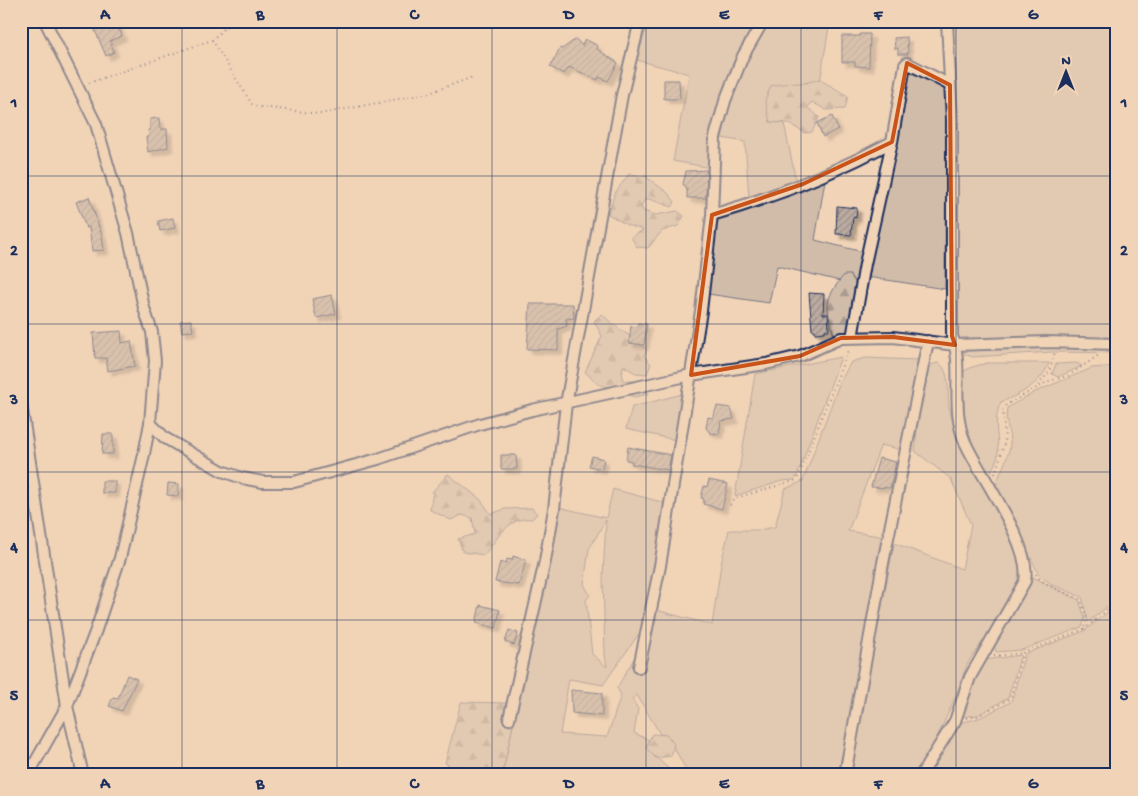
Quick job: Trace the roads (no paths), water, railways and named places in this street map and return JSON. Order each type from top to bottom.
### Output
[{"type":"street","points":[[28,775],[67,706],[96,630],[120,558],[150,423],[155,361],[152,332],[128,233],[96,124],[45,21]]},
{"type":"street","points":[[509,719],[545,562],[558,484],[566,404],[622,95],[640,21]]},
{"type":"street","points":[[639,667],[660,566],[691,375],[712,215],[715,137],[725,101],[743,56],[763,21]]},
{"type":"street","points":[[922,775],[955,721],[970,677],[979,658],[1025,581],[1027,570],[1025,556],[964,441],[956,402],[955,345],[952,336],[950,85],[947,21]]},
{"type":"street","points":[[852,338],[865,264],[892,142],[905,64],[915,66],[950,85]]},
{"type":"street","points":[[712,215],[766,199],[803,184],[892,142]]},
{"type":"street","points":[[150,423],[165,438],[199,460],[222,470],[242,478],[279,483],[294,482],[378,459],[480,424],[532,410],[691,375],[766,364],[800,356],[842,338],[893,337],[955,345],[1115,344]]},
{"type":"street","points":[[845,775],[883,563],[928,341]]},
{"type":"street","points":[[21,403],[67,706],[83,775]]}]
